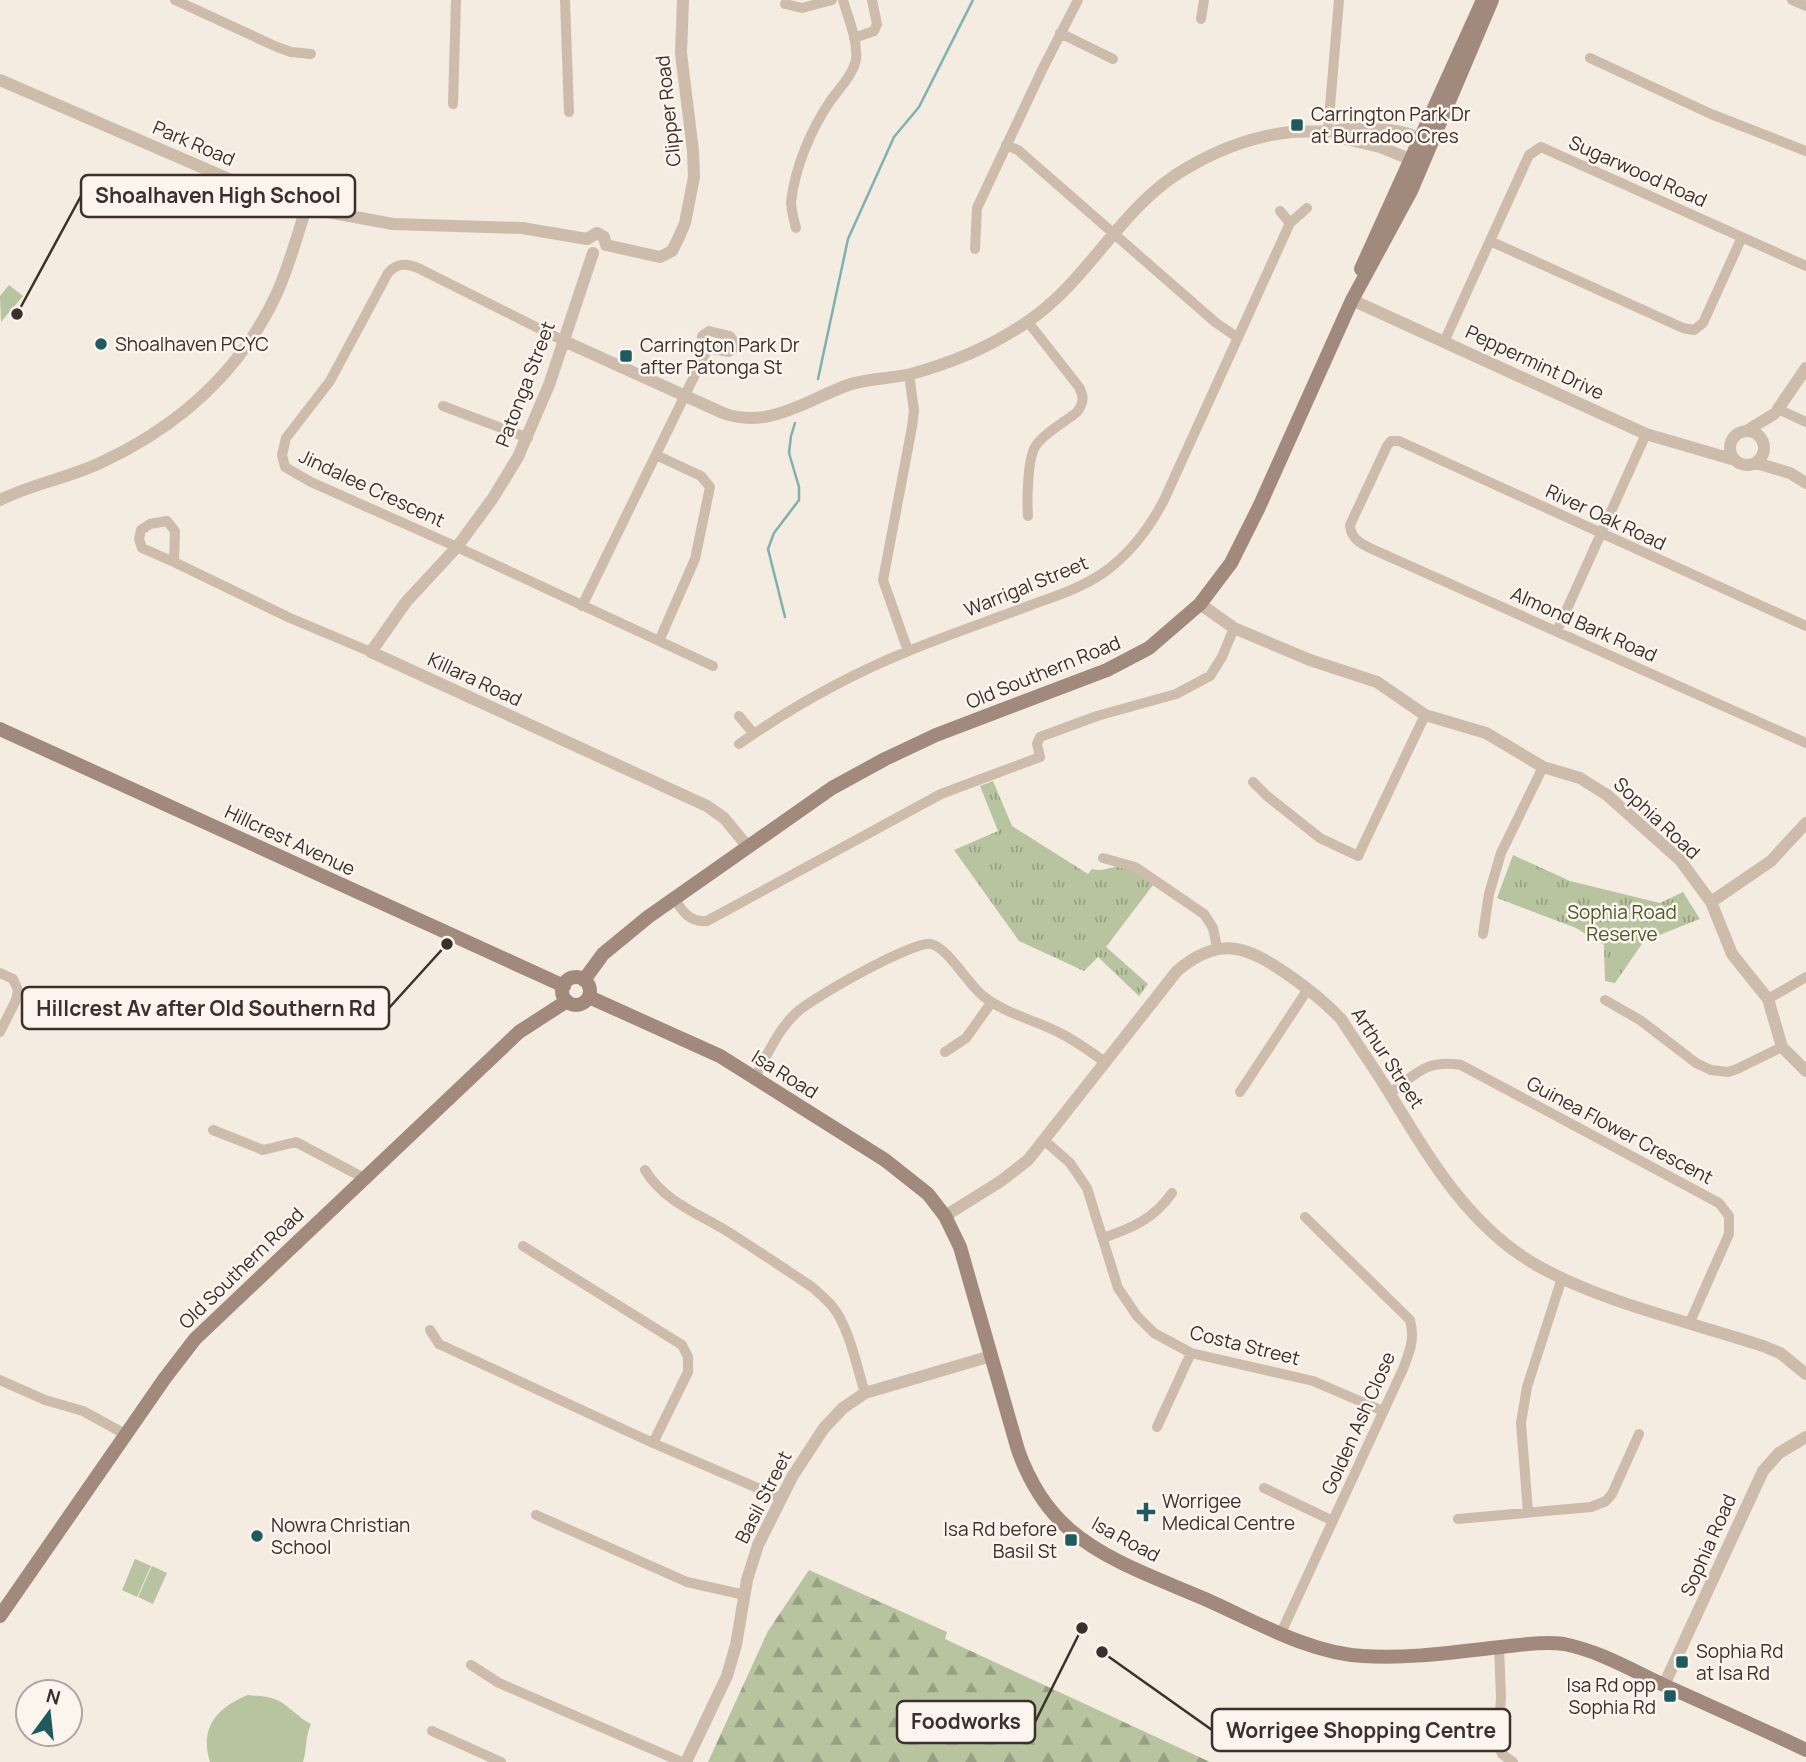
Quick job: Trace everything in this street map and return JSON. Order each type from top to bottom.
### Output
[{"type":"main road","name":"Old Southern Road","points":[[584,980],[603,954],[674,898],[832,788],[936,735],[1087,679],[1131,658],[1158,641],[1200,604],[1231,563],[1249,529],[1352,300],[1397,219],[1483,0]]},
{"type":"main road","name":"Old Southern Road","points":[[1352,300],[1359,273],[1412,160],[1425,144],[1492,0]]},
{"type":"main road","name":"Hillcrest Avenue","points":[[0,729],[564,986]]},
{"type":"main road","points":[[572,978],[584,980],[590,988],[589,997],[579,1005],[567,1001],[563,994],[564,986],[572,978]]},
{"type":"main road","name":"Isa Road","points":[[589,997],[686,1040],[755,1077],[916,1182],[945,1216],[960,1247],[1024,1466],[1038,1493],[1061,1521],[1089,1544],[1112,1557],[1281,1633],[1329,1651],[1363,1656],[1410,1656],[1539,1644],[1565,1645],[1601,1656],[1806,1751]]},
{"type":"main road","name":"Old Southern Road","points":[[0,1616],[125,1434],[195,1339],[519,1032],[567,1001]]},
{"type":"street","points":[[175,0],[277,47],[311,54]]},
{"type":"street","points":[[453,104],[456,0]]},
{"type":"street","points":[[565,0],[569,112]]},
{"type":"street","name":"Clipper Road","points":[[606,245],[654,257],[667,255],[672,251],[685,223],[694,177],[694,151],[681,53],[683,0]]},
{"type":"street","points":[[785,4],[802,8],[832,0]]},
{"type":"street","points":[[796,228],[791,204],[797,173],[826,107],[852,70],[856,59],[854,38],[843,0]]},
{"type":"street","points":[[854,38],[874,31],[877,24],[872,0]]},
{"type":"street","points":[[975,249],[977,208],[1078,0]]},
{"type":"street","points":[[1201,19],[1204,0]]},
{"type":"street","points":[[1332,131],[1339,0]]},
{"type":"street","points":[[1792,0],[1806,6]]},
{"type":"street","points":[[1060,33],[1113,59]]},
{"type":"street","points":[[1590,58],[1711,114],[1806,151]]},
{"type":"street","name":"Park Road","points":[[0,80],[243,185],[306,208],[393,224],[531,229],[587,239]]},
{"type":"street","points":[[564,341],[723,413],[747,420],[791,410],[862,381],[909,374],[969,354],[1028,322],[1064,291],[1165,182],[1214,153],[1273,135],[1344,129],[1396,132],[1425,144]]},
{"type":"street","points":[[1332,131],[1342,138],[1380,146],[1412,160]]},
{"type":"street","points":[[1006,145],[1017,150],[1215,322],[1238,338]]},
{"type":"street","name":"Sugarwood Road","points":[[1444,342],[1529,155],[1541,147],[1806,266]]},
{"type":"street","points":[[0,500],[108,459],[165,428],[218,381],[245,348],[266,315],[292,252],[306,208]]},
{"type":"street","name":"Warrigal Street","points":[[739,744],[814,695],[908,651],[1077,588],[1104,572],[1127,553],[1153,521],[1164,500],[1290,223],[1307,208]]},
{"type":"street","points":[[1280,211],[1290,223]]},
{"type":"street","points":[[597,233],[604,237],[606,245],[602,252],[593,253],[587,247],[587,239],[597,233]]},
{"type":"street","points":[[1490,241],[1683,328],[1694,330],[1703,323],[1742,237]]},
{"type":"street","name":"Patonga Street","points":[[371,652],[401,608],[457,547],[493,498],[528,438],[593,253]]},
{"type":"street","name":"Jindalee Crescent","points":[[564,341],[418,268],[406,264],[396,265],[388,273],[330,381],[286,438],[282,455],[285,467],[713,666]]},
{"type":"street","name":"Peppermint Drive","points":[[1352,300],[1646,434],[1735,460]]},
{"type":"street","points":[[1028,322],[1079,387],[1083,397],[1077,412],[1034,448],[1027,494],[1028,516]]},
{"type":"street","points":[[582,606],[708,348]]},
{"type":"street","points":[[1755,463],[1762,457],[1776,411],[1806,368]]},
{"type":"street","points":[[908,651],[883,580],[912,428],[913,395],[909,374]]},
{"type":"street","points":[[443,405],[528,438]]},
{"type":"street","points":[[1776,411],[1806,422]]},
{"type":"street","points":[[1704,450],[1732,439],[1739,432],[1748,430],[1776,411]]},
{"type":"street","points":[[1748,430],[1758,434],[1764,445],[1790,474]]},
{"type":"street","points":[[1557,631],[1646,434]]},
{"type":"street","points":[[1732,439],[1730,450],[1735,460],[1745,465],[1755,463],[1790,474],[1806,483]]},
{"type":"street","name":"River Oak Road","points":[[1351,533],[1350,525],[1387,446],[1391,441],[1399,441],[1806,626]]},
{"type":"street","points":[[656,456],[701,476],[710,487],[692,566],[659,641]]},
{"type":"street","name":"Almond Bark Road","points":[[1351,533],[1357,541],[1372,549],[1806,743]]},
{"type":"street","name":"Killara Road","points":[[174,562],[290,618],[371,652],[707,806],[724,818],[748,847]]},
{"type":"street","name":"Sophia Road","points":[[1200,604],[1234,628],[1303,657],[1383,685],[1424,715],[1486,733],[1543,768],[1580,778],[1607,795],[1680,860],[1711,902],[1732,954],[1769,999],[1782,1046],[1806,1071]]},
{"type":"street","points":[[674,898],[691,919],[707,921],[941,794],[1040,757],[1037,744],[1040,737],[1097,716],[1176,695],[1210,676],[1222,657],[1234,628]]},
{"type":"street","points":[[1253,782],[1320,838],[1358,856],[1424,715]]},
{"type":"street","points":[[740,716],[754,734]]},
{"type":"street","points":[[1483,934],[1489,894],[1502,853],[1543,768]]},
{"type":"street","points":[[1711,902],[1771,861],[1806,823]]},
{"type":"street","points":[[945,1216],[1016,1170],[1045,1140],[1177,971],[1200,954],[1217,948],[1213,928],[1204,914],[1135,867],[1103,858]]},
{"type":"street","points":[[755,1077],[781,1031],[801,1007],[919,944],[926,943],[939,946],[972,987],[991,1003],[1060,1033],[1105,1062]]},
{"type":"street","name":"Arthur Street","points":[[1217,948],[1236,948],[1253,953],[1318,995],[1341,1019],[1446,1184],[1472,1214],[1503,1242],[1535,1265],[1562,1278],[1614,1299],[1780,1353],[1806,1374]]},
{"type":"street","points":[[0,973],[13,979],[17,987],[16,1000],[0,1032]]},
{"type":"street","points":[[1769,999],[1806,977]]},
{"type":"street","points":[[1240,1092],[1308,989]]},
{"type":"street","points":[[1605,1000],[1640,1020],[1696,1063],[1711,1070],[1728,1072],[1737,1069],[1782,1046]]},
{"type":"street","points":[[945,1052],[967,1038],[991,1003]]},
{"type":"street","name":"Guinea Flower Crescent","points":[[1390,1093],[1426,1067],[1441,1062],[1461,1065],[1719,1203],[1729,1216],[1729,1234],[1690,1322]]},
{"type":"street","points":[[213,1130],[263,1150],[296,1142],[364,1178]]},
{"type":"street","name":"Costa Street","points":[[1045,1140],[1082,1177],[1114,1279],[1129,1307],[1154,1333],[1191,1353],[1303,1378],[1382,1411]]},
{"type":"street","points":[[645,1170],[669,1197],[729,1232],[824,1297],[841,1320],[865,1393]]},
{"type":"street","points":[[1103,1238],[1140,1224],[1161,1207],[1172,1193]]},
{"type":"street","name":"Golden Ash Close","points":[[1281,1633],[1411,1348],[1414,1334],[1410,1320],[1305,1217]]},
{"type":"street","points":[[523,1246],[682,1345],[688,1357],[688,1372],[653,1443]]},
{"type":"street","points":[[1528,1512],[1521,1423],[1527,1387],[1562,1278]]},
{"type":"street","points":[[430,1330],[439,1344],[653,1443],[780,1498]]},
{"type":"street","points":[[1157,1427],[1191,1353]]},
{"type":"street","name":"Basil Street","points":[[684,1762],[727,1676],[758,1545],[780,1498],[831,1419],[865,1393],[991,1356]]},
{"type":"street","points":[[0,1380],[45,1400],[83,1411],[125,1434]]},
{"type":"street","points":[[1458,1519],[1591,1507],[1606,1501],[1612,1494],[1639,1434]]},
{"type":"street","name":"Sophia Road","points":[[1664,1685],[1763,1471],[1779,1452],[1806,1437]]},
{"type":"street","points":[[1264,1488],[1333,1521]]},
{"type":"street","points":[[536,1515],[687,1583],[745,1595]]},
{"type":"street","points":[[1499,1647],[1501,1697],[1498,1743],[1502,1754],[1513,1762]]},
{"type":"street","points":[[471,1665],[499,1683],[684,1762]]},
{"type":"street","points":[[432,1731],[501,1762]]},
{"type":"street","points":[[1802,1762],[1806,1751]]},
{"type":"green space","points":[[9,285],[23,296],[1,322],[0,296]]},
{"type":"green space","points":[[993,781],[1012,826],[1088,874],[1092,869],[1121,867],[1131,870],[1153,885],[1106,947],[1148,984],[1139,996],[1098,957],[1084,971],[1019,941],[954,850],[998,831],[980,786]]},
{"type":"green space","name":"Sophia Road Reserve","points":[[1513,855],[1570,881],[1660,903],[1683,892],[1700,919],[1644,941],[1615,983],[1605,981],[1604,945],[1576,928],[1497,898]]},
{"type":"green space","points":[[135,1559],[151,1566],[137,1597],[122,1590]]},
{"type":"green space","points":[[152,1566],[167,1573],[153,1604],[138,1597]]},
{"type":"green space","points":[[809,1570],[947,1632],[945,1639],[1210,1762],[708,1762],[768,1631]]},
{"type":"green space","points":[[248,1695],[277,1700],[311,1724],[303,1762],[210,1762],[207,1738],[214,1720],[228,1706]]},
{"type":"waterway","points":[[818,379],[848,239],[894,137],[919,107],[973,0]]},
{"type":"waterway","points":[[785,617],[768,549],[774,533],[799,500],[799,487],[789,453],[795,423]]},
{"type":"place","name":"Carrington Park Dr at Burradoo Cres","points":[[1297,125]]},
{"type":"place","name":"Shoalhaven High School","points":[[17,314]]},
{"type":"place","name":"Shoalhaven PCYC","points":[[101,344]]},
{"type":"place","name":"Carrington Park Dr after Patonga St","points":[[626,356]]},
{"type":"place","name":"Hillcrest Av after Old Southern Rd","points":[[447,944]]},
{"type":"place","name":"Worrigee Medical Centre","points":[[1146,1512]]},
{"type":"place","name":"Nowra Christian School","points":[[257,1536]]},
{"type":"place","name":"Isa Rd before Basil St","points":[[1071,1540]]},
{"type":"place","name":"Foodworks","points":[[1082,1628]]},
{"type":"place","name":"Worrigee Shopping Centre","points":[[1102,1652]]},
{"type":"place","name":"Sophia Rd at Isa Rd","points":[[1682,1662]]},
{"type":"place","name":"Isa Rd opp Sophia Rd","points":[[1670,1696]]}]
